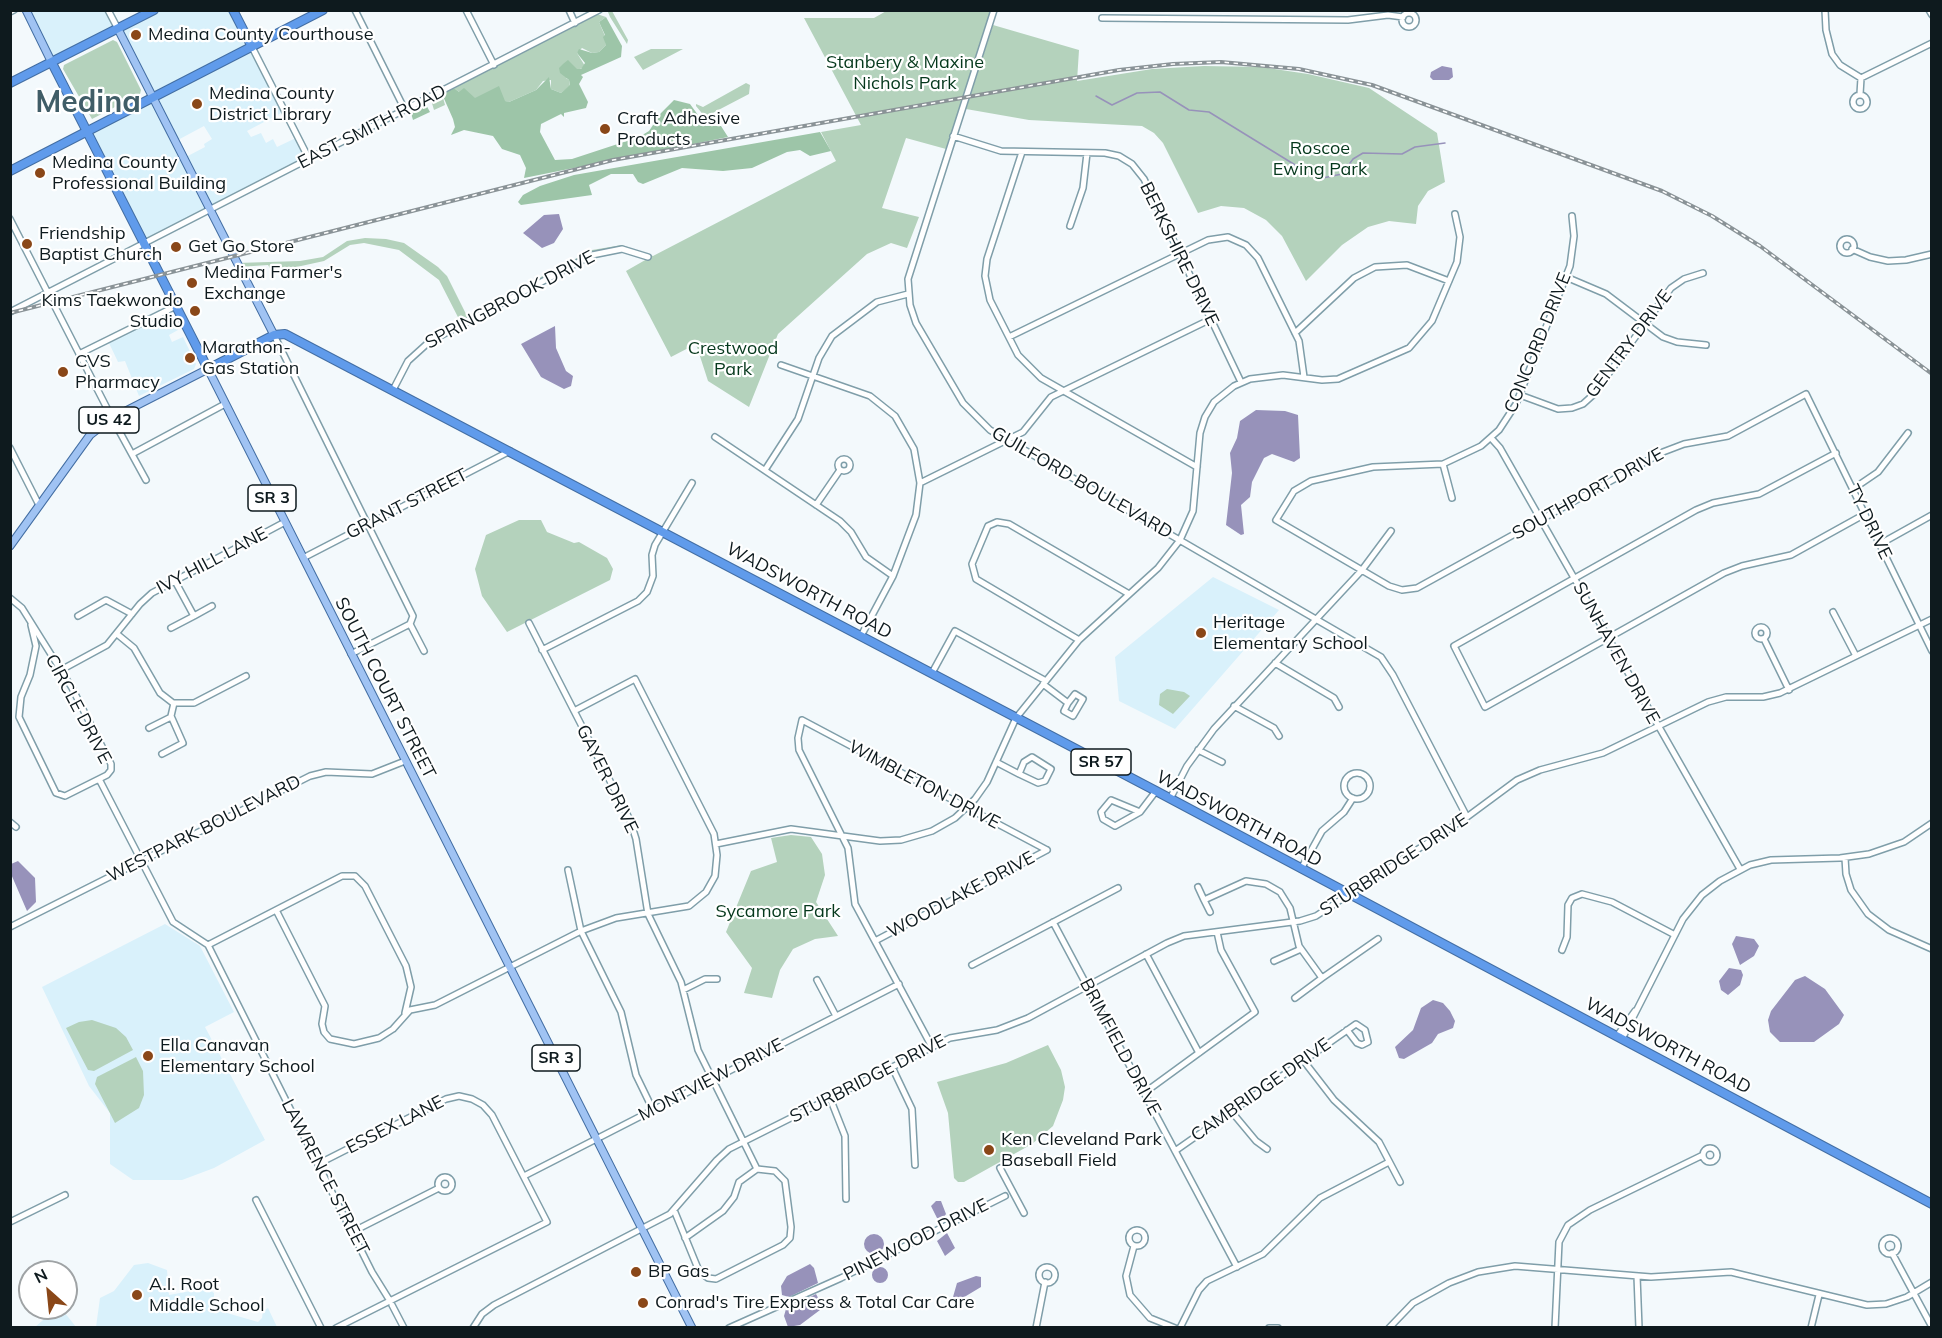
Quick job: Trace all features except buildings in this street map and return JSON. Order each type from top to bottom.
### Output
[{"type":"highway","points":[[10,83],[154,10]]},
{"type":"highway","points":[[233,10],[252,47]]},
{"type":"highway","points":[[10,171],[323,10]]},
{"type":"highway","name":"SOUTH COURT STREET","points":[[52,63],[208,369]]},
{"type":"highway","name":"WADSWORTH ROAD","points":[[274,335],[285,334],[511,451],[1932,1204]]},
{"type":"highway","points":[[208,369],[274,335]]},
{"type":"main road","points":[[26,10],[52,63]]},
{"type":"main road","points":[[118,29],[274,335]]},
{"type":"main road","name":"SOUTH COURT STREET","points":[[208,369],[692,1328]]},
{"type":"main road","name":"US 42","points":[[10,546],[82,443],[112,418],[208,369]]},
{"type":"street","points":[[108,10],[118,29]]},
{"type":"street","points":[[355,10],[405,110]]},
{"type":"street","points":[[466,10],[494,64]]},
{"type":"street","points":[[569,10],[575,23]]},
{"type":"street","name":"EAST SMITH ROAD","points":[[10,312],[599,10]]},
{"type":"street","name":"GUILFORD BOULEVARD","points":[[994,10],[911,263],[908,294],[916,323],[963,403],[982,424],[1375,653],[1386,663],[1467,817]]},
{"type":"street","points":[[1236,10],[1236,19]]},
{"type":"street","points":[[1825,10],[1826,30],[1832,54],[1840,65],[1861,78]]},
{"type":"street","points":[[1929,10],[1932,15]]},
{"type":"street","points":[[1102,18],[1348,20],[1388,15],[1403,16]]},
{"type":"street","points":[[1861,78],[1932,43]]},
{"type":"street","points":[[252,47],[309,159]]},
{"type":"street","points":[[1860,94],[1861,78]]},
{"type":"street","name":"BERKSHIRE DRIVE","points":[[953,136],[992,149],[1119,156],[1137,170],[1241,382]]},
{"type":"street","points":[[1022,152],[986,267],[988,293],[1009,337],[1029,368],[1197,467]]},
{"type":"street","points":[[1070,226],[1083,188],[1087,153]]},
{"type":"street","points":[[716,844],[791,829],[880,841],[909,838],[939,828],[967,807],[987,782],[1016,718],[1079,640],[1158,568],[1179,540],[1193,511],[1200,433],[1205,417],[1220,396],[1241,382],[1262,376],[1304,377],[1322,381],[1338,379],[1409,348],[1432,321],[1449,281],[1460,246],[1455,214]]},
{"type":"street","name":"CONCORD DRIVE","points":[[1362,570],[1276,520],[1294,491],[1311,481],[1373,467],[1443,464],[1471,452],[1491,438],[1506,421],[1520,395],[1566,277],[1574,246],[1572,216]]},
{"type":"street","points":[[10,219],[146,480]]},
{"type":"street","points":[[1009,337],[1214,238],[1234,239],[1246,245],[1258,258],[1302,351],[1304,377]]},
{"type":"street","name":"SPRINGBROOK DRIVE","points":[[393,390],[408,360],[429,342],[592,255],[622,249],[648,257]]},
{"type":"street","points":[[1852,249],[1870,257],[1888,261],[1906,260],[1932,254]]},
{"type":"street","points":[[1295,333],[1354,279],[1376,267],[1407,265],[1449,281]]},
{"type":"street","name":"GENTRY DRIVE","points":[[1520,395],[1558,409],[1583,404],[1593,395],[1677,283],[1703,273]]},
{"type":"street","points":[[1566,277],[1606,294],[1670,340],[1706,345]]},
{"type":"street","points":[[765,470],[798,420],[822,349],[838,331],[877,302],[908,294]]},
{"type":"street","points":[[80,354],[176,306]]},
{"type":"street","points":[[920,483],[1027,429],[1046,401],[1063,390],[1211,319]]},
{"type":"street","points":[[274,335],[413,616],[410,624],[351,654]]},
{"type":"street","points":[[781,364],[861,391],[887,409],[910,440],[917,460],[920,483],[916,515],[893,576],[861,636]]},
{"type":"street","name":"TY DRIVE","points":[[1806,393],[1932,651]]},
{"type":"street","name":"SOUTHPORT DRIVE","points":[[1362,570],[1389,586],[1405,590],[1423,586],[1663,452],[1684,444],[1728,436],[1806,393]]},
{"type":"street","points":[[132,454],[225,404]]},
{"type":"street","points":[[1853,489],[1878,472],[1908,434]]},
{"type":"street","points":[[715,437],[846,526],[866,557],[893,576]]},
{"type":"street","name":"SUNHAVEN DRIVE","points":[[1491,438],[1500,448],[1740,869]]},
{"type":"street","points":[[10,448],[39,505]]},
{"type":"street","name":"GRANT STREET","points":[[303,558],[511,451]]},
{"type":"street","points":[[1836,453],[1759,494],[1713,503],[1696,510],[1454,646],[1485,707],[1724,573],[1791,555],[1865,514]]},
{"type":"street","points":[[1443,464],[1452,498]]},
{"type":"street","points":[[816,505],[840,470]]},
{"type":"street","points":[[542,650],[642,597],[652,581],[652,555],[663,531],[692,483]]},
{"type":"street","points":[[1880,544],[1932,515]]},
{"type":"street","name":"IVY HILL LANE","points":[[61,670],[102,649],[146,598],[175,580],[285,522]]},
{"type":"street","points":[[1079,640],[979,581],[974,575],[972,564],[983,533],[992,524],[1009,524],[1129,594]]},
{"type":"street","points":[[1170,799],[1198,750],[1234,706],[1362,570],[1391,531]]},
{"type":"street","points":[[175,580],[194,616]]},
{"type":"street","name":"CIRCLE DRIVE","points":[[10,598],[22,608],[61,670],[111,764],[109,773],[67,795],[58,795],[24,730],[19,704],[36,646],[31,625]]},
{"type":"street","points":[[78,615],[106,600],[132,614]]},
{"type":"street","points":[[171,628],[212,606]]},
{"type":"street","points":[[1833,612],[1856,657]]},
{"type":"street","name":"STURBRIDGE DRIVE","points":[[473,1328],[482,1314],[494,1305],[642,1229],[674,1210],[717,1160],[744,1142],[932,1047],[957,1035],[997,1030],[1028,1018],[1184,936],[1293,922],[1316,916],[1350,896],[1467,817],[1506,787],[1529,775],[1598,755],[1718,699],[1763,697],[1789,690],[1932,619]]},
{"type":"street","name":"GAYER DRIVE","points":[[529,623],[634,830],[648,914],[683,990],[695,1045],[757,1169]]},
{"type":"street","points":[[410,624],[424,651]]},
{"type":"street","points":[[932,673],[955,632],[1044,683],[1068,703]]},
{"type":"street","points":[[117,634],[138,653],[160,693],[174,703],[194,702],[246,676]]},
{"type":"street","points":[[1764,639],[1789,690]]},
{"type":"street","points":[[1275,663],[1334,698],[1339,707]]},
{"type":"street","points":[[404,1015],[421,1006],[435,1005],[581,931],[616,918],[684,908],[706,892],[717,869],[713,830],[635,679],[574,711]]},
{"type":"street","points":[[162,754],[183,743],[171,717],[174,703]]},
{"type":"street","points":[[1234,706],[1274,728],[1279,736]]},
{"type":"street","points":[[149,728],[171,717]]},
{"type":"street","name":"WIMBLETON DRIVE","points":[[842,835],[800,750],[798,738],[802,720],[1047,849]]},
{"type":"street","points":[[1198,750],[1222,762]]},
{"type":"street","points":[[996,762],[1019,774],[1041,784],[1051,769],[1032,757],[1024,762],[1019,774]]},
{"type":"street","name":"WESTPARK BOULEVARD","points":[[10,927],[310,776],[326,772],[372,774],[405,761]]},
{"type":"street","points":[[1359,772],[1367,777],[1370,789],[1362,798],[1353,798],[1346,793],[1345,780],[1351,774],[1359,772]]},
{"type":"street","points":[[99,778],[173,922],[208,945],[342,876],[351,875],[359,879],[406,966],[410,995],[404,1015],[393,1029],[379,1038],[362,1043],[337,1041],[324,1032],[322,1024],[325,1006],[276,910]]},
{"type":"street","points":[[1140,812],[1111,800],[1101,812],[1103,819],[1115,826],[1137,816],[1156,791]]},
{"type":"street","points":[[1300,870],[1322,831],[1344,812],[1353,798]]},
{"type":"street","points":[[10,822],[16,826]]},
{"type":"street","points":[[1619,1037],[1689,910],[1720,880],[1740,869],[1771,860],[1845,858],[1893,846],[1932,823]]},
{"type":"street","points":[[842,835],[850,854],[853,897],[932,1047]]},
{"type":"street","name":"WOODLAKE DRIVE","points":[[875,941],[1047,849]]},
{"type":"street","points":[[1845,858],[1846,874],[1851,890],[1868,914],[1889,930],[1932,950]]},
{"type":"street","points":[[568,870],[581,931],[621,1012],[636,1075],[653,1110]]},
{"type":"street","points":[[1204,900],[1238,883],[1257,881],[1280,892],[1290,908],[1301,949],[1322,978]]},
{"type":"street","points":[[1198,887],[1210,912]]},
{"type":"street","points":[[972,965],[1118,888]]},
{"type":"street","points":[[1562,950],[1567,937],[1568,905],[1572,898],[1582,894],[1612,902],[1675,935]]},
{"type":"street","name":"BRIMFIELD DRIVE","points":[[1053,922],[1237,1267]]},
{"type":"street","points":[[1144,1093],[1255,1012],[1221,950],[1217,932]]},
{"type":"street","points":[[1295,998],[1378,939]]},
{"type":"street","name":"LAWRENCE STREET","points":[[208,945],[352,1232],[404,1328]]},
{"type":"street","points":[[1274,961],[1301,949]]},
{"type":"street","points":[[1146,954],[1199,1053]]},
{"type":"street","points":[[683,990],[705,979],[717,978]]},
{"type":"street","points":[[817,980],[836,1016]]},
{"type":"street","name":"MONTVIEW DRIVE","points":[[524,1176],[898,984]]},
{"type":"street","points":[[410,995],[421,1006]]},
{"type":"street","name":"CAMBRIDGE DRIVE","points":[[1176,1151],[1347,1030]]},
{"type":"street","points":[[1304,1060],[1334,1100],[1379,1142],[1400,1182]]},
{"type":"street","points":[[892,1067],[912,1109],[915,1165]]},
{"type":"street","name":"ESSEX LANE","points":[[318,1164],[442,1101],[459,1096],[478,1101],[488,1110],[524,1176],[547,1222],[391,1302]]},
{"type":"street","points":[[830,1098],[845,1136],[846,1199]]},
{"type":"street","points":[[1231,1111],[1256,1141],[1267,1149]]},
{"type":"street","points":[[1555,1328],[1560,1236],[1576,1218],[1703,1155]]},
{"type":"street","points":[[1180,1328],[1203,1285],[1268,1250],[1320,1198],[1389,1162]]},
{"type":"street","points":[[1000,1168],[1024,1213]]},
{"type":"street","points":[[674,1210],[685,1238],[699,1271],[704,1277],[712,1279],[783,1245],[790,1238],[792,1227],[784,1180],[775,1171],[757,1169],[739,1182],[734,1197],[723,1211],[685,1238]]},
{"type":"street","points":[[352,1232],[439,1188]]},
{"type":"street","name":"PINEWOOD DRIVE","points":[[729,1328],[842,1278],[1005,1196],[1011,1188]]},
{"type":"street","points":[[10,1222],[65,1195]]},
{"type":"street","name":"PINEWOOD DRIVE","points":[[1005,1196],[1015,1196]]},
{"type":"street","points":[[256,1200],[321,1328]]},
{"type":"street","points":[[1134,1246],[1126,1276],[1130,1295],[1150,1318],[1175,1328]]},
{"type":"street","points":[[1892,1253],[1932,1327]]},
{"type":"street","points":[[1389,1328],[1419,1299],[1466,1276],[1515,1266],[1637,1276],[1731,1272],[1868,1305],[1896,1301],[1932,1282]]},
{"type":"street","points":[[1637,1276],[1639,1328]]},
{"type":"street","points":[[1036,1328],[1045,1282]]},
{"type":"street","points":[[1811,1328],[1819,1295]]},
{"type":"street","points":[[336,1328],[391,1302]]},
{"type":"street","points":[[1269,1328],[1278,1328]]},
{"type":"shaded area","points":[[26,11],[108,11],[118,29],[154,11],[233,11],[285,111],[247,131],[251,137],[261,133],[266,143],[273,139],[277,147],[298,137],[309,159],[145,243],[87,131],[153,98],[118,30],[52,63]],"holes":[[[204,126],[212,139],[204,144],[205,147],[184,158],[176,141]]]},
{"type":"shaded area","points":[[1442,66],[1452,68],[1453,77],[1449,80],[1433,80],[1430,77],[1431,72]]},
{"type":"shaded area","points":[[559,214],[563,229],[554,243],[542,248],[523,233],[544,215]]},
{"type":"shaded area","points":[[169,312],[178,330],[169,335],[172,342],[183,337],[196,364],[194,369],[139,396],[125,361],[118,362],[109,343]]},
{"type":"shaded area","points":[[555,326],[556,348],[566,371],[573,376],[571,386],[564,389],[541,377],[521,344]]},
{"type":"shaded area","points":[[1256,410],[1285,411],[1298,415],[1300,458],[1294,462],[1272,454],[1264,458],[1252,482],[1250,497],[1241,505],[1244,534],[1241,535],[1226,525],[1232,473],[1230,453],[1237,438],[1240,421]]},
{"type":"shaded area","name":"Heritage Elementary School","points":[[1213,577],[1279,610],[1175,729],[1119,701],[1115,657]]},
{"type":"shaded area","points":[[18,861],[35,878],[36,902],[27,911],[11,874],[11,864]]},
{"type":"shaded area","name":"Ella Canavan Elementary School","points":[[165,924],[200,946],[234,1012],[205,1027],[265,1140],[214,1168],[182,1180],[133,1180],[110,1164],[110,1113],[89,1086],[42,987]]},
{"type":"shaded area","points":[[1736,936],[1754,939],[1759,946],[1754,956],[1740,965],[1732,944]]},
{"type":"shaded area","points":[[1729,968],[1741,970],[1743,975],[1740,985],[1728,995],[1721,990],[1719,981]]},
{"type":"shaded area","points":[[1805,976],[1825,989],[1844,1015],[1839,1024],[1814,1042],[1780,1042],[1770,1032],[1768,1020],[1771,1011],[1795,980]]},
{"type":"shaded area","points":[[1433,1000],[1443,1003],[1450,1011],[1455,1021],[1453,1028],[1438,1034],[1432,1043],[1404,1059],[1399,1058],[1395,1047],[1413,1030],[1421,1008]]},
{"type":"shaded area","points":[[936,1201],[941,1201],[946,1214],[942,1220],[937,1218],[931,1206]]},
{"type":"shaded area","points":[[947,1233],[955,1248],[945,1256],[937,1241]]},
{"type":"shaded area","points":[[874,1234],[881,1237],[884,1244],[881,1251],[874,1254],[867,1251],[864,1244],[867,1237]]},
{"type":"shaded area","name":"A.I. Root Middle School","points":[[148,1263],[167,1270],[169,1295],[207,1288],[214,1293],[214,1305],[220,1311],[258,1322],[262,1318],[263,1311],[268,1308],[277,1327],[96,1327],[100,1298],[114,1291],[134,1265]]},
{"type":"shaded area","points":[[810,1264],[814,1268],[818,1283],[789,1297],[782,1295],[781,1286],[787,1276]]},
{"type":"shaded area","points":[[880,1267],[886,1269],[888,1275],[886,1281],[880,1283],[874,1281],[872,1275],[874,1269]]},
{"type":"shaded area","points":[[976,1276],[981,1277],[981,1287],[956,1302],[953,1297],[957,1283]]},
{"type":"shaded area","points":[[816,1294],[822,1305],[820,1310],[800,1325],[788,1327],[784,1316],[786,1309]]},
{"type":"shaded area","points":[[43,1320],[70,1320],[76,1327],[35,1327]]},
{"type":"green space","name":"Stanbery & Maxine Nichols Park","points":[[888,10],[993,11],[946,149],[906,138],[882,208],[919,217],[907,248],[891,243],[867,254],[778,334],[749,407],[708,381],[696,344],[671,357],[626,271],[647,259],[622,248],[594,253],[461,323],[439,280],[399,250],[364,243],[350,245],[324,261],[292,268],[274,275],[268,265],[239,267],[237,263],[300,261],[323,257],[347,241],[365,238],[404,243],[447,276],[467,316],[592,250],[622,245],[653,256],[836,161],[821,132],[861,125],[804,18],[874,18]]},
{"type":"green space","points":[[612,11],[628,40],[627,44],[610,17],[608,12]]},
{"type":"green space","points":[[597,14],[606,17],[599,22],[606,45],[599,52],[592,53],[582,48],[577,53],[585,66],[566,78],[570,86],[561,93],[551,89],[551,80],[543,81],[536,90],[509,102],[474,98],[454,88]]},
{"type":"green space","points":[[606,17],[622,46],[621,57],[581,75],[583,77],[579,84],[588,102],[586,108],[564,113],[564,117],[561,114],[541,124],[540,132],[555,160],[572,159],[639,137],[649,131],[661,113],[674,100],[690,104],[706,126],[721,126],[728,137],[524,178],[526,168],[520,155],[502,149],[493,136],[464,130],[451,135],[455,127],[442,94],[454,88],[459,92],[464,88],[475,98],[499,86],[505,101],[509,102],[536,90],[549,77],[551,89],[561,93],[570,85],[569,80],[560,73],[559,68],[568,60],[577,69],[581,69],[585,63],[577,53],[579,49],[592,53],[599,52],[606,45],[603,37],[605,35],[599,22]]},
{"type":"green space","name":"Roscoe Ewing Park","points":[[993,25],[1079,50],[1077,81],[1152,69],[1204,66],[1261,67],[1308,74],[1369,88],[1437,133],[1445,182],[1428,191],[1418,206],[1416,224],[1389,221],[1368,227],[1342,245],[1306,281],[1282,236],[1266,220],[1244,208],[1221,206],[1198,213],[1163,143],[1154,133],[1142,126],[1029,120],[966,109]]},
{"type":"green space","points":[[113,40],[117,42],[141,90],[140,94],[92,119],[63,69],[64,65]]},
{"type":"green space","points":[[651,49],[683,49],[643,70],[634,57]]},
{"type":"green space","points":[[746,83],[750,85],[749,94],[705,117],[696,106],[696,104],[703,107]]},
{"type":"green space","points":[[442,94],[445,105],[434,110],[431,100]]},
{"type":"green space","points":[[425,103],[430,112],[413,120],[410,110]]},
{"type":"green space","points":[[820,132],[831,151],[810,156],[800,150],[787,152],[752,168],[723,171],[682,168],[643,184],[638,182],[633,174],[611,174],[589,185],[592,195],[521,205],[518,202],[523,195],[540,186],[574,175]]},
{"type":"green space","points":[[519,520],[541,520],[547,532],[574,543],[579,542],[607,558],[613,569],[610,580],[507,632],[482,596],[475,569],[486,535]]},
{"type":"green space","points":[[1167,689],[1184,692],[1190,696],[1173,714],[1159,705],[1160,694]]},
{"type":"green space","name":"Sycamore Park","points":[[791,835],[811,837],[822,854],[825,875],[816,902],[838,936],[815,939],[793,949],[780,970],[772,998],[744,993],[752,968],[726,932],[751,871],[777,862],[771,838]]},
{"type":"green space","points":[[92,1020],[116,1028],[126,1037],[133,1050],[94,1071],[88,1070],[66,1028],[79,1022]]},
{"type":"green space","points":[[1048,1045],[1061,1070],[1065,1087],[1063,1100],[1053,1126],[1032,1144],[964,1182],[958,1182],[954,1178],[948,1113],[937,1082],[1006,1063]]},
{"type":"green space","points":[[136,1057],[143,1071],[144,1095],[139,1108],[115,1123],[95,1084],[97,1077]]},
{"type":"waterway","points":[[1096,96],[1112,105],[1137,93],[1160,92],[1189,110],[1209,112],[1318,179],[1342,174],[1353,159],[1363,153],[1402,154],[1415,147],[1445,143]]},
{"type":"railway","points":[[10,313],[613,160],[1119,70],[1221,62],[1299,69],[1372,85],[1662,191],[1712,216],[1760,246],[1932,374]]},
{"type":"place","name":"Medina County Courthouse","points":[[136,35]]},
{"type":"place","name":"Medina County District Library","points":[[197,104]]},
{"type":"place","name":"Craft Adhesive Products","points":[[605,129]]},
{"type":"place","name":"Medina County Professional Building","points":[[40,173]]},
{"type":"place","name":"Friendship Baptist Church","points":[[27,244]]},
{"type":"place","name":"Get Go Store","points":[[176,247]]},
{"type":"place","name":"Medina Farmer's Exchange","points":[[192,283]]},
{"type":"place","name":"Kims Taekwondo Studio","points":[[195,311]]},
{"type":"place","name":"Marathon- Gas Station","points":[[190,358]]},
{"type":"place","name":"CVS Pharmacy","points":[[63,372]]},
{"type":"place","name":"Heritage Elementary School","points":[[1201,633]]},
{"type":"place","name":"Ella Canavan Elementary School","points":[[148,1056]]},
{"type":"place","name":"Ken Cleveland Park Baseball Field","points":[[989,1150]]},
{"type":"place","name":"BP Gas","points":[[636,1272]]},
{"type":"place","name":"A.I. Root Middle School","points":[[137,1295]]},
{"type":"place","name":"Conrad's Tire Express & Total Car Care","points":[[643,1303]]},
{"type":"district","name":"Medina","points":[[88,103]]},
{"type":"park label","name":"Crestwood Park","points":[[733,359]]}]
